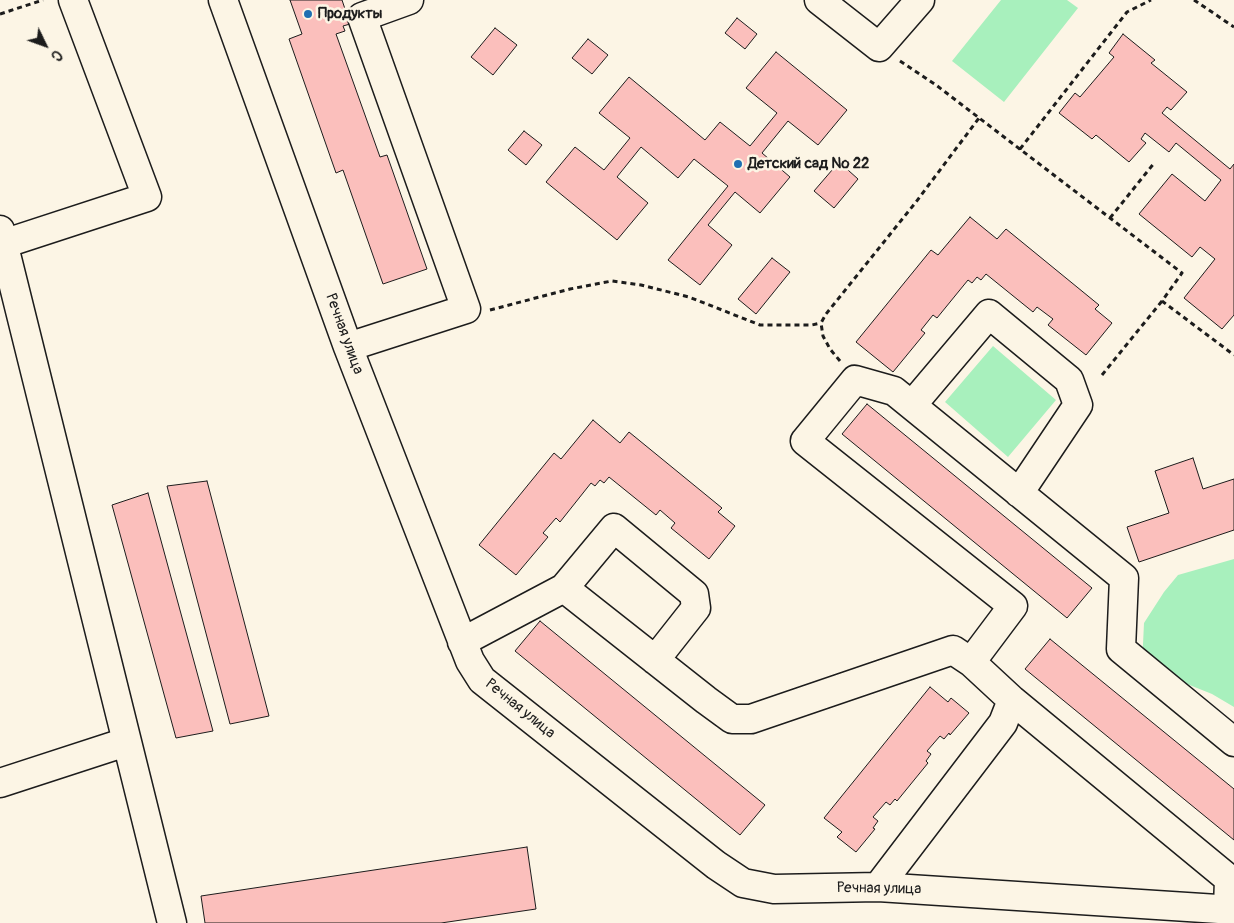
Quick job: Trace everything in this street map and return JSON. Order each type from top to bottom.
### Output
[{"type":"street","points":[[73,0],[147,197],[2,237],[172,923]]},
{"type":"street","name":"Речная улица","points":[[222,0],[348,347],[462,642],[470,661],[482,680],[708,859],[743,883],[774,889],[878,887],[1231,910]]},
{"type":"street","points":[[348,347],[466,310],[362,17],[409,0]]},
{"type":"street","points":[[819,0],[879,47],[920,0]]},
{"type":"street","points":[[912,405],[989,314],[1069,380],[1078,405],[1019,493]]},
{"type":"street","points":[[971,662],[1013,606],[805,441],[855,380],[894,390],[1124,578],[1121,649],[1234,742]]},
{"type":"street","points":[[462,642],[564,588],[614,528],[694,594],[696,608],[655,660]]},
{"type":"street","points":[[564,588],[732,719],[751,719],[953,650],[971,662],[1012,700],[1230,879],[1231,910]]},
{"type":"street","points":[[878,887],[1003,723],[1012,700]]},
{"type":"street","points":[[0,784],[126,742]]},
{"type":"path","points":[[0,14],[43,0]]},
{"type":"path","points":[[1020,149],[1127,12],[1151,0]]},
{"type":"path","points":[[1194,0],[1234,27]]},
{"type":"path","points":[[879,47],[936,85],[1182,274],[1102,375]]},
{"type":"path","points":[[855,380],[830,349],[823,336],[821,323],[826,314],[916,202],[979,118]]},
{"type":"path","points":[[1110,218],[1155,162]]},
{"type":"path","points":[[484,312],[570,289],[612,281],[641,285],[689,297],[760,325],[812,325],[821,323]]},
{"type":"path","points":[[1162,301],[1234,355]]},
{"type":"green space","points":[[1001,0],[1067,0],[1078,8],[1004,102],[952,61]]},
{"type":"green space","points":[[993,346],[1056,400],[1008,457],[945,402]]},
{"type":"green space","points":[[1234,559],[1234,707],[1212,694],[1142,666],[1144,623],[1164,592],[1178,575]]},
{"type":"building","points":[[290,0],[342,0],[350,24],[343,26],[345,31],[336,34],[380,157],[387,155],[427,269],[383,284],[343,170],[336,173],[289,39],[302,34]]},
{"type":"building","points":[[737,18],[757,34],[745,49],[725,33]]},
{"type":"building","points":[[495,28],[517,45],[493,75],[471,57]]},
{"type":"building","points":[[1123,34],[1155,60],[1151,63],[1187,92],[1171,110],[1167,107],[1162,113],[1230,169],[1234,164],[1234,315],[1222,329],[1184,298],[1215,259],[1200,247],[1192,257],[1139,214],[1172,174],[1205,201],[1221,180],[1176,143],[1169,152],[1145,133],[1141,139],[1146,143],[1129,162],[1096,135],[1092,139],[1059,113],[1075,93],[1080,97],[1114,57],[1109,53]]},
{"type":"building","points":[[588,39],[608,55],[592,74],[572,58]]},
{"type":"building","name":"Детский сад № 22","points":[[776,52],[847,110],[818,145],[788,121],[762,153],[790,177],[760,213],[735,192],[708,225],[732,245],[700,285],[668,260],[728,186],[694,159],[678,178],[641,147],[617,177],[648,203],[617,240],[546,182],[575,147],[604,170],[630,138],[599,113],[629,77],[705,140],[720,122],[750,146],[777,113],[746,88]]},
{"type":"building","points":[[524,131],[542,145],[526,165],[508,150]]},
{"type":"building","points":[[839,162],[858,179],[834,208],[814,191]]},
{"type":"building","points":[[970,217],[997,239],[1006,229],[1099,305],[1095,309],[1112,323],[1086,355],[1048,325],[1053,319],[1037,307],[1033,312],[986,274],[981,280],[977,277],[972,283],[968,280],[937,318],[933,315],[921,330],[925,333],[893,372],[856,342],[931,250],[938,255]]},
{"type":"building","points":[[772,258],[790,272],[756,314],[738,299]]},
{"type":"building","points":[[867,404],[1092,588],[1067,618],[842,434]]},
{"type":"building","points":[[593,420],[620,443],[629,432],[722,508],[718,512],[735,526],[709,559],[671,528],[675,523],[660,510],[656,515],[609,477],[604,483],[600,480],[595,486],[591,483],[560,522],[556,518],[543,533],[548,537],[516,575],[479,545],[554,453],[561,459]]},
{"type":"building","points":[[1193,458],[1203,489],[1234,479],[1234,530],[1139,562],[1127,527],[1169,513],[1155,471]]},
{"type":"building","points":[[207,481],[269,716],[230,724],[167,486]]},
{"type":"building","points":[[148,493],[213,731],[176,738],[112,505]]},
{"type":"building","points":[[540,621],[765,805],[740,835],[515,651]]},
{"type":"building","points":[[1050,639],[1234,789],[1234,840],[1025,669]]},
{"type":"building","points":[[930,687],[948,702],[951,698],[969,713],[950,735],[949,733],[944,739],[940,736],[927,751],[931,754],[926,761],[928,763],[897,801],[895,799],[890,805],[886,802],[873,817],[878,821],[873,828],[875,829],[856,852],[837,837],[842,832],[824,818]]},
{"type":"building","points":[[527,847],[536,909],[441,923],[205,923],[201,896]]},
{"type":"place","name":"Продукты","points":[[308,14]]},
{"type":"place","name":"Детский сад № 22","points":[[738,164]]}]
